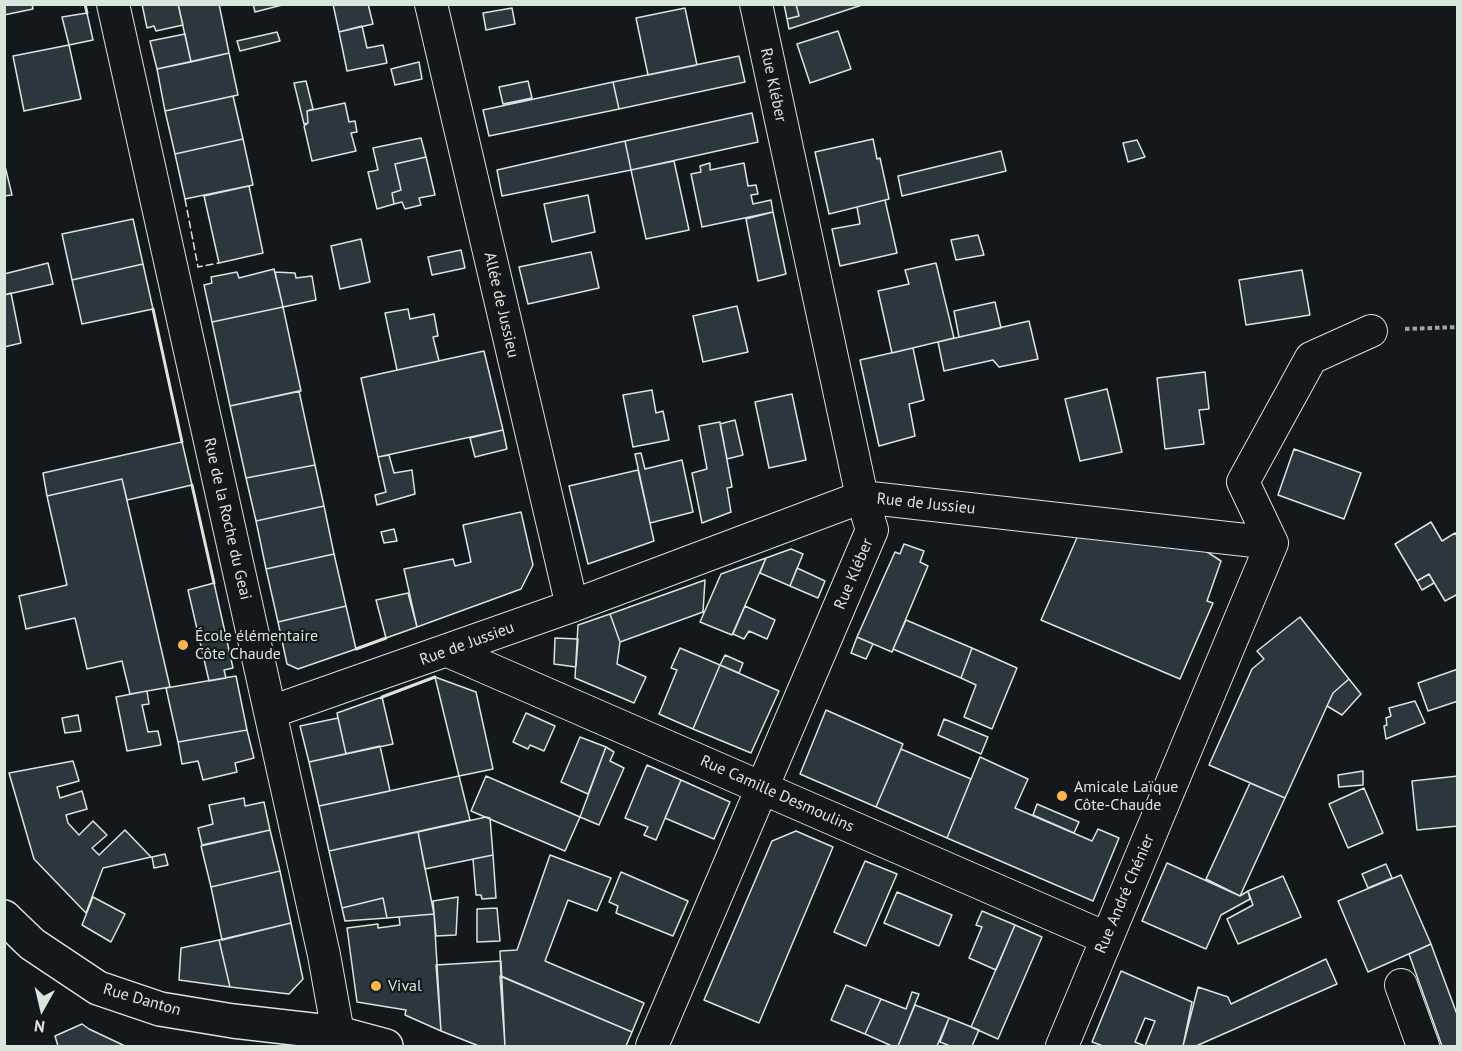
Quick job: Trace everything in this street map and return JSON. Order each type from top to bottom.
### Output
[{"type":"street","name":"Rue de la Roche du Geai","points":[[113,4],[271,712],[324,955],[340,1040]]},
{"type":"street","name":"Allée de Jussieu","points":[[431,4],[572,606]]},
{"type":"street","name":"Rue Kléber","points":[[652,1047],[873,530],[862,497],[756,4]]},
{"type":"street","points":[[1272,543],[1243,482],[1311,358],[1371,331]]},
{"type":"street","name":"Rue de Jussieu","points":[[271,712],[572,606],[862,497],[1272,543]]},
{"type":"street","name":"Rue André Chénier","points":[[1062,1047],[1272,543]]},
{"type":"street","name":"Rue Camille Desmoulins","points":[[448,651],[1106,938]]},
{"type":"street","name":"Rue Danton","points":[[4,917],[32,944],[98,988],[160,1009],[386,1047]]},
{"type":"street","points":[[1401,985],[1423,1047]]},
{"type":"path","points":[[1371,331],[1458,327]]},
{"type":"building","points":[[4,4],[32,4],[33,9],[4,15]]},
{"type":"building","points":[[142,4],[178,4],[183,25],[156,31],[154,26],[147,28]]},
{"type":"building","points":[[178,4],[219,4],[229,53],[191,62]]},
{"type":"building","points":[[253,4],[286,4],[255,12]]},
{"type":"building","points":[[333,4],[368,4],[373,24],[339,32]]},
{"type":"building","points":[[784,4],[796,4],[799,16],[787,19]]},
{"type":"building","points":[[796,4],[862,5],[789,29],[787,19],[799,16]]},
{"type":"building","points":[[512,8],[515,24],[486,30],[483,13]]},
{"type":"building","points":[[685,8],[697,65],[648,75],[636,18]]},
{"type":"building","points":[[87,13],[93,40],[69,45],[62,17]]},
{"type":"building","points":[[362,26],[367,48],[383,45],[387,63],[347,71],[339,32]]},
{"type":"building","points":[[838,31],[851,69],[810,83],[797,44]]},
{"type":"building","points":[[277,32],[280,41],[240,51],[237,41]]},
{"type":"building","points":[[185,34],[191,62],[157,69],[150,41]]},
{"type":"building","points":[[69,45],[81,99],[24,111],[13,56]]},
{"type":"building","points":[[229,53],[238,95],[165,111],[157,69]]},
{"type":"building","points":[[739,56],[745,82],[619,109],[613,82]]},
{"type":"building","points":[[419,62],[422,79],[395,85],[391,69]]},
{"type":"building","points":[[306,81],[313,109],[307,111],[308,123],[304,124],[294,83]]},
{"type":"building","points":[[528,81],[532,98],[503,104],[499,87]]},
{"type":"building","points":[[613,82],[619,109],[489,136],[483,110]]},
{"type":"building","points":[[233,96],[243,139],[175,154],[165,111]]},
{"type":"building","points":[[345,103],[349,122],[355,121],[357,132],[351,133],[356,151],[312,161],[304,126],[308,123],[307,111]]},
{"type":"building","points":[[752,113],[758,142],[631,170],[625,141]]},
{"type":"building","points":[[421,138],[426,157],[395,164],[401,190],[392,193],[394,204],[377,209],[368,172],[378,170],[373,148]]},
{"type":"building","points":[[243,139],[253,185],[185,199],[175,154]]},
{"type":"building","points":[[873,139],[877,159],[880,158],[889,199],[829,214],[815,152]]},
{"type":"building","points":[[1137,140],[1145,157],[1128,162],[1123,143]]},
{"type":"building","points":[[625,141],[631,170],[502,196],[497,170]]},
{"type":"building","points":[[1001,151],[1006,171],[902,196],[898,176]]},
{"type":"building","points":[[426,157],[435,195],[419,198],[421,205],[405,209],[402,202],[394,204],[392,193],[401,190],[395,164]]},
{"type":"building","points":[[674,161],[689,230],[646,239],[631,170]]},
{"type":"building","points":[[4,162],[12,195],[4,196]]},
{"type":"building","points":[[710,163],[710,170],[744,163],[748,186],[756,185],[758,194],[751,195],[753,204],[771,200],[773,212],[702,227],[691,174],[701,172],[700,166]]},
{"type":"building","points":[[249,186],[263,253],[219,263],[204,196]]},
{"type":"building","points":[[588,195],[595,232],[552,242],[544,204]]},
{"type":"building","points":[[885,200],[897,253],[840,266],[832,229],[860,224],[857,207]]},
{"type":"building","points":[[773,212],[786,274],[758,281],[746,219]]},
{"type":"building","points":[[133,219],[143,264],[72,280],[62,234]]},
{"type":"building","points":[[978,235],[984,255],[956,260],[951,240]]},
{"type":"building","points":[[361,239],[370,282],[340,289],[331,246]]},
{"type":"building","points":[[461,250],[465,268],[432,275],[428,257]]},
{"type":"building","points":[[591,252],[599,288],[528,304],[519,267]]},
{"type":"building","points":[[48,263],[53,284],[4,295],[4,274]]},
{"type":"building","points":[[936,263],[954,338],[892,353],[878,291],[909,284],[905,270]]},
{"type":"building","points":[[143,264],[153,309],[82,324],[72,280]]},
{"type":"building","points":[[274,269],[283,307],[212,322],[204,285],[212,283],[211,277],[237,272],[239,278]]},
{"type":"building","points":[[1302,270],[1310,315],[1246,325],[1239,280]]},
{"type":"building","points":[[275,272],[295,273],[296,278],[312,276],[316,300],[283,307]]},
{"type":"building","points":[[11,293],[21,343],[4,347],[4,295]]},
{"type":"building","points":[[995,302],[1001,328],[959,337],[954,311]]},
{"type":"building","points":[[737,306],[748,352],[703,362],[693,316]]},
{"type":"building","points":[[283,307],[301,391],[230,406],[212,322]]},
{"type":"building","points":[[408,309],[410,319],[434,314],[438,336],[433,337],[439,361],[397,370],[385,313]]},
{"type":"building","points":[[1029,321],[1038,359],[999,367],[993,360],[944,371],[938,342]]},
{"type":"building","points":[[913,348],[924,400],[909,404],[915,436],[879,446],[860,360]]},
{"type":"building","points":[[484,351],[503,430],[378,457],[361,378]]},
{"type":"building","points":[[1205,372],[1209,409],[1199,410],[1204,444],[1165,449],[1157,378]]},
{"type":"building","points":[[1107,389],[1122,452],[1080,461],[1065,399]]},
{"type":"building","points":[[652,390],[656,413],[663,411],[669,440],[633,447],[623,395]]},
{"type":"building","points":[[299,391],[315,465],[246,478],[230,406]]},
{"type":"building","points":[[792,394],[806,460],[769,468],[755,402]]},
{"type":"building","points":[[735,420],[743,455],[727,459],[720,424]]},
{"type":"building","points":[[720,422],[732,487],[727,488],[731,512],[702,523],[692,473],[707,469],[699,426]]},
{"type":"building","points":[[503,430],[507,449],[475,457],[470,438]]},
{"type":"building","points":[[182,442],[192,485],[127,500],[122,479],[47,496],[43,473]]},
{"type":"building","points":[[1294,449],[1361,473],[1344,519],[1278,495]]},
{"type":"building","points":[[641,453],[645,469],[682,460],[693,512],[650,523],[635,454]]},
{"type":"building","points":[[389,455],[394,473],[412,470],[415,494],[377,505],[375,495],[386,492],[378,457]]},
{"type":"building","points":[[315,465],[324,506],[256,521],[246,478]]},
{"type":"building","points":[[638,470],[654,541],[588,564],[569,486]]},
{"type":"building","points":[[122,479],[170,687],[130,694],[122,661],[87,669],[75,618],[26,629],[19,596],[67,585],[47,496]]},
{"type":"building","points":[[324,506],[334,554],[266,569],[256,521]]},
{"type":"building","points":[[521,512],[533,565],[521,589],[417,627],[404,569],[453,559],[455,566],[471,562],[463,525]]},
{"type":"building","points":[[1431,522],[1442,541],[1455,533],[1458,537],[1458,594],[1445,601],[1429,574],[1417,581],[1395,544]]},
{"type":"building","points":[[394,529],[397,541],[384,543],[381,532]]},
{"type":"building","points":[[1079,533],[1201,548],[1221,561],[1207,601],[1213,603],[1180,679],[1041,620]]},
{"type":"building","points":[[904,544],[924,551],[920,562],[928,566],[892,652],[857,637],[895,552],[900,554]]},
{"type":"building","points":[[791,549],[803,554],[790,586],[760,573],[766,558]]},
{"type":"building","points":[[334,554],[346,606],[278,622],[266,569]]},
{"type":"building","points":[[766,558],[732,635],[700,622],[721,574]]},
{"type":"building","points":[[797,568],[825,581],[818,598],[790,586]]},
{"type":"building","points":[[1429,574],[1434,583],[1422,590],[1417,581]]},
{"type":"building","points":[[705,580],[703,612],[620,642],[610,614]]},
{"type":"building","points":[[214,583],[233,668],[224,670],[226,678],[209,681],[188,590]]},
{"type":"building","points":[[408,593],[417,627],[386,638],[376,600]]},
{"type":"building","points":[[346,606],[356,649],[298,669],[287,664],[278,622]]},
{"type":"building","points":[[745,606],[775,620],[767,639],[749,631],[744,639],[733,634]]},
{"type":"building","points":[[610,614],[620,642],[617,664],[646,677],[634,703],[575,678],[578,625]]},
{"type":"building","points":[[1300,617],[1349,679],[1333,693],[1285,798],[1209,765],[1252,669],[1264,659],[1257,651]]},
{"type":"building","points":[[906,620],[972,648],[961,678],[893,649]]},
{"type":"building","points":[[857,637],[873,644],[866,659],[851,653]]},
{"type":"building","points":[[555,638],[578,639],[576,667],[554,664]]},
{"type":"building","points":[[680,648],[720,665],[693,729],[659,714],[677,670],[671,668]]},
{"type":"building","points":[[972,648],[1017,668],[992,729],[964,717],[976,685],[961,678]]},
{"type":"building","points":[[725,655],[743,663],[739,673],[720,665]]},
{"type":"building","points":[[720,665],[779,691],[751,753],[693,729]]},
{"type":"building","points":[[1458,669],[1458,701],[1428,711],[1418,683]]},
{"type":"building","points":[[236,676],[247,730],[178,742],[166,688]]},
{"type":"building","points":[[435,677],[476,692],[493,769],[459,776]]},
{"type":"building","points":[[1349,679],[1361,694],[1342,715],[1327,706],[1333,693]]},
{"type":"building","points":[[147,691],[149,704],[142,705],[148,732],[158,731],[161,745],[127,751],[116,697]]},
{"type":"building","points":[[382,697],[393,744],[346,754],[337,713]]},
{"type":"building","points":[[1415,701],[1425,723],[1386,739],[1384,726],[1387,725],[1386,718],[1391,716],[1389,708]]},
{"type":"building","points":[[826,710],[903,744],[876,807],[800,774]]},
{"type":"building","points":[[526,713],[555,726],[544,751],[530,745],[528,749],[513,742]]},
{"type":"building","points":[[78,715],[81,731],[65,733],[62,718]]},
{"type":"building","points":[[338,718],[346,754],[309,762],[300,726]]},
{"type":"building","points":[[944,719],[988,737],[981,754],[938,735]]},
{"type":"building","points":[[247,730],[254,758],[235,763],[237,772],[203,780],[198,761],[182,764],[178,742]]},
{"type":"building","points":[[580,737],[606,747],[588,794],[561,782]]},
{"type":"building","points":[[380,746],[390,791],[319,806],[309,762]]},
{"type":"building","points":[[606,747],[614,752],[610,761],[624,768],[599,825],[580,817]]},
{"type":"building","points":[[901,749],[971,779],[947,838],[876,807]]},
{"type":"building","points":[[980,757],[1028,779],[1015,808],[1092,841],[1098,829],[1119,838],[1093,901],[947,838]]},
{"type":"building","points":[[73,761],[79,781],[57,787],[60,798],[82,791],[87,809],[66,815],[68,823],[79,835],[93,821],[107,835],[92,848],[99,855],[125,830],[151,857],[103,868],[86,913],[34,859],[9,773]]},
{"type":"building","points":[[647,765],[681,780],[656,840],[644,835],[648,827],[625,818]]},
{"type":"building","points":[[1363,771],[1363,785],[1339,787],[1338,775]]},
{"type":"building","points":[[459,776],[470,820],[329,851],[319,806]]},
{"type":"building","points":[[486,776],[580,817],[565,851],[471,811]]},
{"type":"building","points":[[1458,776],[1458,826],[1417,830],[1412,781]]},
{"type":"building","points":[[681,780],[730,802],[714,839],[665,818]]},
{"type":"building","points":[[1250,783],[1285,798],[1240,896],[1206,879]]},
{"type":"building","points":[[1364,788],[1383,833],[1348,848],[1329,804]]},
{"type":"building","points":[[244,798],[245,806],[264,802],[270,830],[202,845],[198,828],[213,824],[209,805]]},
{"type":"building","points":[[1037,804],[1079,822],[1074,833],[1033,815]]},
{"type":"building","points":[[490,818],[493,855],[425,869],[418,832]]},
{"type":"building","points":[[270,830],[280,871],[211,887],[201,846]]},
{"type":"building","points":[[796,831],[833,847],[759,1023],[704,1000],[772,841]]},
{"type":"building","points":[[418,832],[434,914],[387,918],[383,898],[342,908],[329,851]]},
{"type":"building","points":[[165,854],[168,865],[154,868],[152,857]]},
{"type":"building","points":[[493,855],[496,898],[482,899],[481,895],[476,895],[473,859]]},
{"type":"building","points":[[550,855],[611,878],[597,911],[568,900],[545,961],[644,1003],[632,1032],[501,976],[500,951],[517,950]]},
{"type":"building","points":[[865,861],[897,874],[866,946],[834,932]]},
{"type":"building","points":[[1167,863],[1240,896],[1248,891],[1250,899],[1221,915],[1206,949],[1142,921]]},
{"type":"building","points":[[1386,864],[1392,878],[1368,888],[1362,874]]},
{"type":"building","points":[[280,871],[291,923],[222,940],[211,887]]},
{"type":"building","points":[[621,872],[688,901],[673,936],[616,913],[618,906],[609,902]]},
{"type":"building","points":[[1401,875],[1431,944],[1368,972],[1338,901]]},
{"type":"building","points":[[1283,876],[1301,917],[1238,944],[1227,919],[1253,905],[1248,891]]},
{"type":"building","points":[[897,892],[952,915],[939,946],[884,923]]},
{"type":"building","points":[[93,897],[125,914],[111,942],[82,925]]},
{"type":"building","points":[[458,897],[456,935],[436,936],[433,901]]},
{"type":"building","points":[[383,898],[387,918],[345,921],[342,908]]},
{"type":"building","points":[[497,908],[500,941],[477,942],[477,909]]},
{"type":"building","points":[[982,911],[1015,925],[996,970],[969,958],[982,927],[976,925]]},
{"type":"building","points":[[434,914],[441,1031],[405,1015],[406,1010],[357,1002],[347,928],[378,924],[378,928],[400,925],[399,917]]},
{"type":"building","points":[[291,923],[303,979],[289,994],[230,987],[219,940]]},
{"type":"building","points":[[1015,925],[1042,937],[998,1039],[971,1027]]},
{"type":"building","points":[[219,940],[230,987],[179,980],[181,948]]},
{"type":"building","points":[[1431,944],[1458,1017],[1458,1046],[1442,1046],[1409,954]]},
{"type":"building","points":[[1326,959],[1337,984],[1196,1046],[1183,1046],[1198,987],[1228,997],[1231,1004]]},
{"type":"building","points":[[501,961],[505,1046],[479,1046],[441,1031],[436,965]]},
{"type":"building","points":[[1121,971],[1192,1002],[1183,1046],[1145,1046],[1103,1046],[1092,1042]],"holes":[[[1145,1018],[1155,1021],[1145,1046],[1135,1042]]]},
{"type":"building","points":[[500,976],[632,1032],[626,1046],[505,1046]]},
{"type":"building","points":[[846,985],[881,999],[865,1034],[831,1020]]},
{"type":"building","points":[[912,992],[919,994],[898,1046],[892,1046],[865,1034],[881,999],[906,1009]]},
{"type":"building","points":[[915,1005],[949,1018],[937,1046],[898,1046]]},
{"type":"building","points":[[949,1018],[979,1030],[972,1046],[950,1046],[940,1042]]},
{"type":"building","points":[[82,1024],[125,1046],[58,1046],[55,1036]]},
{"type":"fence","points":[[185,199],[198,267],[219,263]]},
{"type":"wall","points":[[85,4],[87,13]]},
{"type":"wall","points":[[153,309],[182,442]]},
{"type":"wall","points":[[192,485],[214,583]]},
{"type":"wall","points":[[356,649],[386,638]]},
{"type":"wall","points":[[382,697],[435,677]]},
{"type":"place","name":"École élémentaire Côte Chaude","points":[[183,645]]},
{"type":"place","name":"Amicale Laïque Côte-Chaude","points":[[1062,796]]},
{"type":"place","name":"Vival","points":[[376,986]]}]
